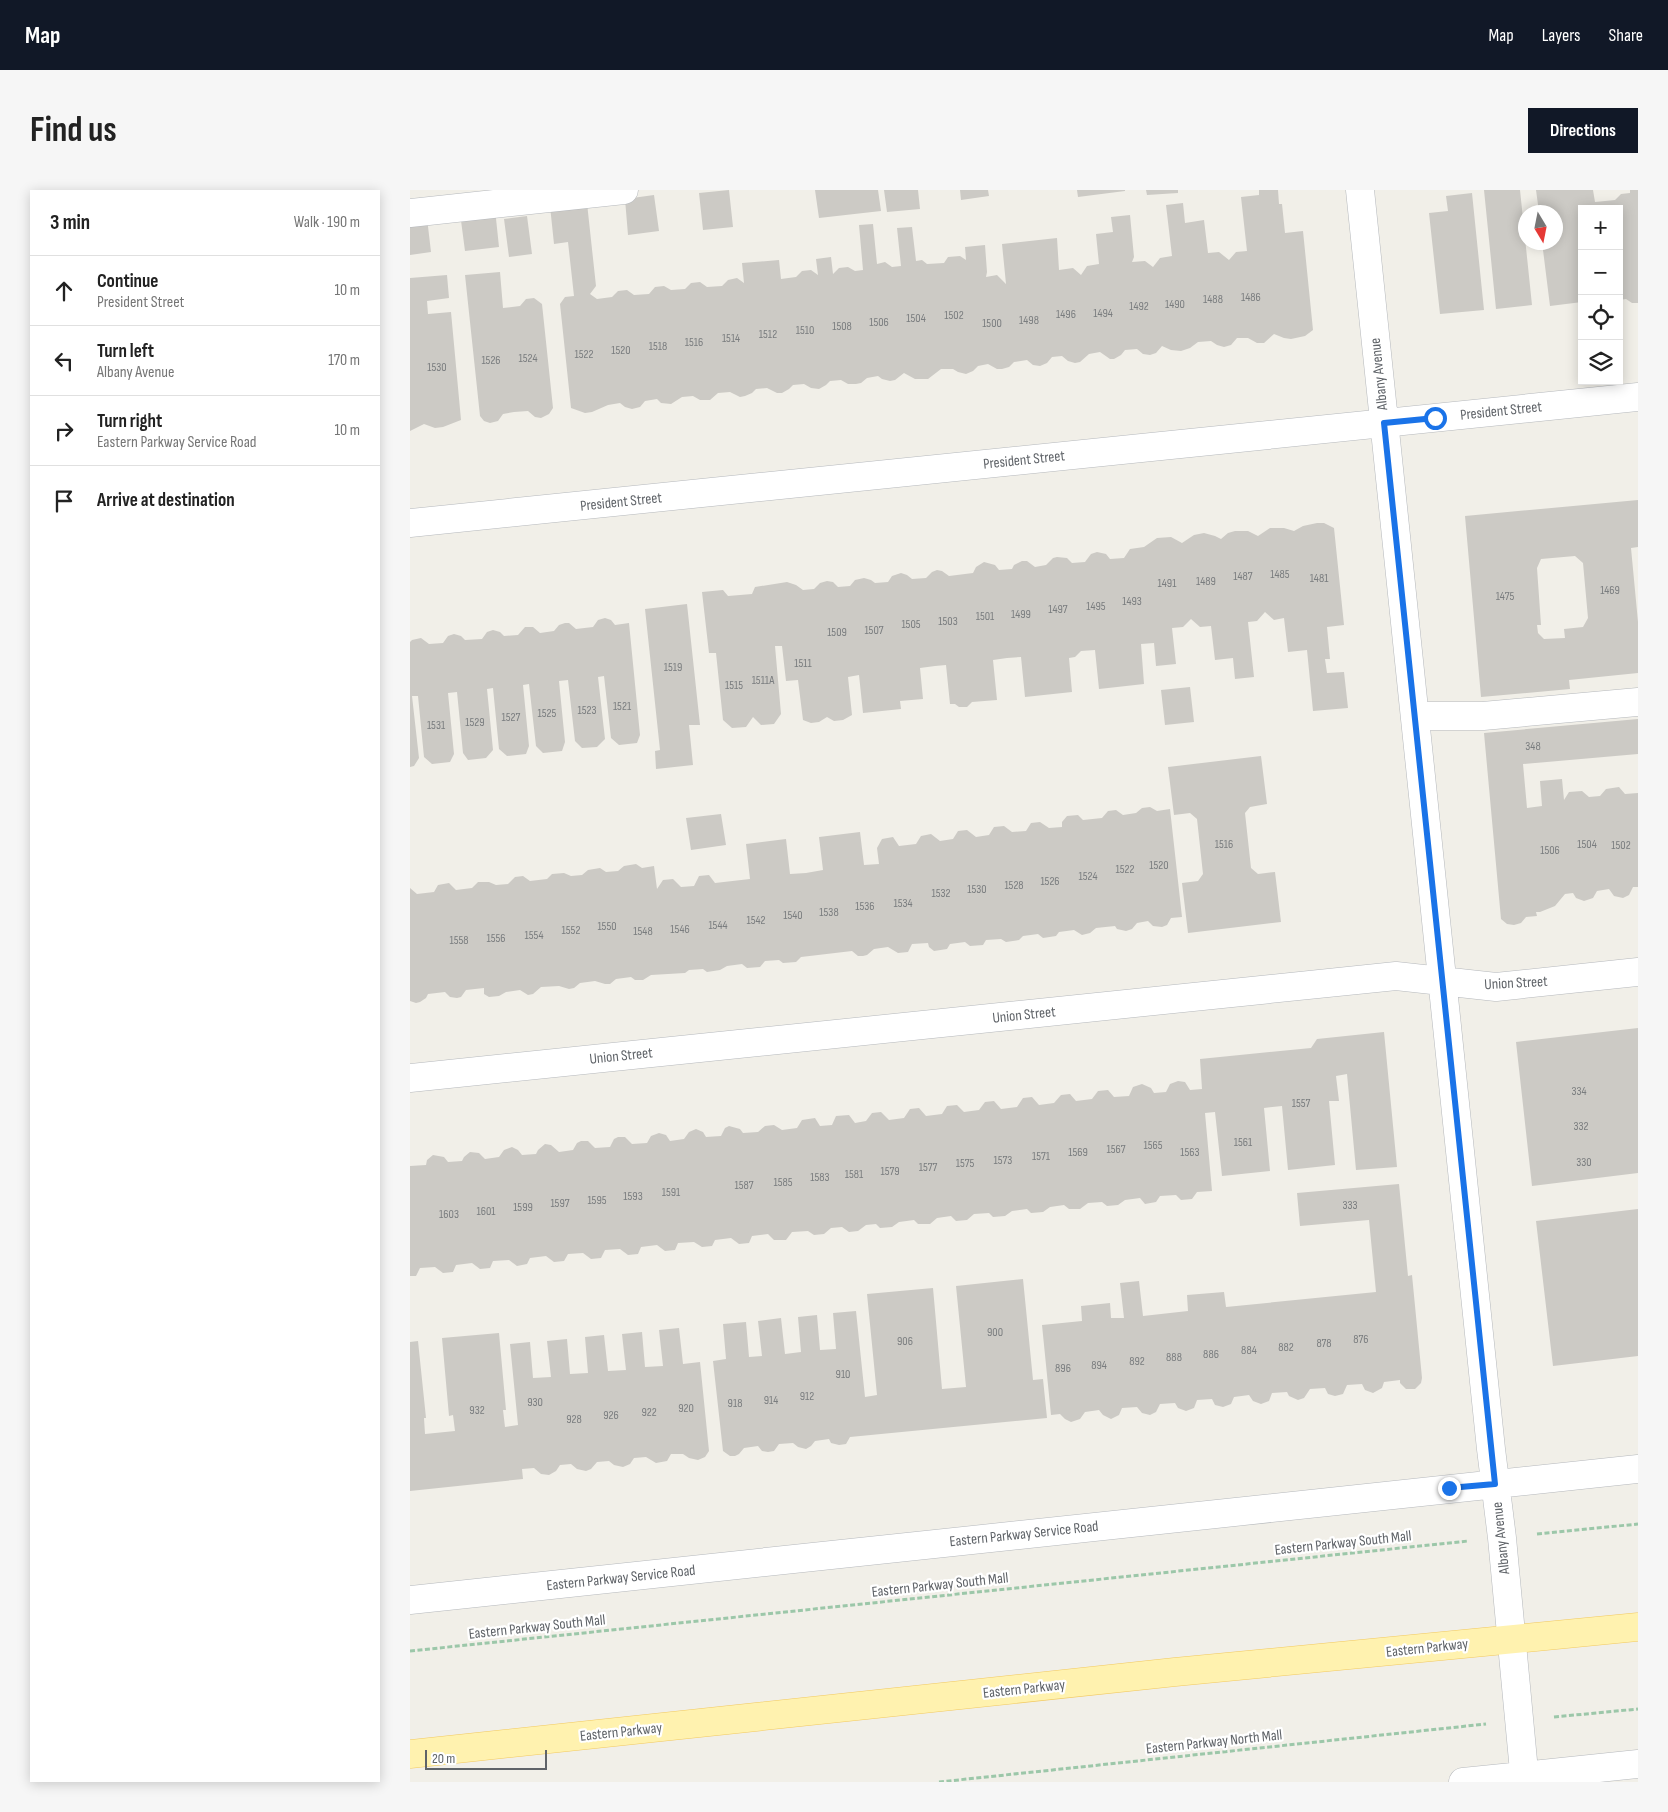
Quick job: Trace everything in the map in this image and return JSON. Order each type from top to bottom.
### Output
[{"type":"main road","name":"Eastern Parkway","points":[[410,1754],[1165,1674],[1638,1627]]},
{"type":"street","points":[[410,212],[624,190]]},
{"type":"street","name":"Albany Avenue","points":[[1360,190],[1502,1538],[1525,1779]]},
{"type":"street","name":"President Street","points":[[410,523],[1638,397]]},
{"type":"street","points":[[1415,716],[1483,716],[1638,702]]},
{"type":"street","name":"Union Street","points":[[410,1078],[1396,976],[1496,987],[1638,972]]},
{"type":"street","name":"Eastern Parkway Service Road","points":[[410,1600],[1638,1469]]},
{"type":"street","points":[[1463,1782],[1525,1779],[1638,1764]]},
{"type":"path","points":[[1536,1534],[1638,1524]]},
{"type":"path","name":"Eastern Parkway South Mall","points":[[410,1651],[1472,1541]]},
{"type":"path","points":[[1555,1717],[1638,1708]]},
{"type":"path","name":"Eastern Parkway North Mall","points":[[939,1782],[1492,1723]]},
{"type":"building","points":[[729,190],[733,227],[703,230],[699,193]]},
{"type":"building","points":[[815,190],[878,190],[881,211],[819,218]]},
{"type":"building","points":[[884,190],[918,190],[920,209],[887,212]]},
{"type":"building","points":[[960,190],[988,190],[989,196],[961,200]]},
{"type":"building","points":[[1077,190],[1125,190],[1125,191],[1078,197]]},
{"type":"building","points":[[1146,190],[1178,190],[1178,193],[1147,195]]},
{"type":"building","points":[[1259,190],[1278,190],[1279,204],[1282,204],[1285,233],[1303,231],[1313,330],[1305,336],[1291,339],[1274,334],[1264,343],[1257,343],[1248,338],[1237,338],[1231,345],[1224,347],[1211,341],[1198,342],[1190,348],[1181,351],[1171,350],[1162,346],[1156,353],[1150,355],[1143,354],[1137,349],[1125,350],[1114,359],[1110,359],[1100,352],[1089,354],[1080,362],[1075,363],[1068,361],[1062,356],[1052,357],[1047,363],[1040,366],[1033,365],[1027,360],[1014,362],[1009,367],[1002,369],[997,369],[988,364],[978,366],[966,374],[953,369],[941,369],[928,379],[915,379],[904,373],[895,380],[890,381],[878,376],[867,378],[861,383],[856,384],[848,384],[841,380],[830,381],[819,389],[811,388],[804,384],[793,385],[782,393],[777,393],[767,388],[756,389],[752,393],[740,397],[730,392],[718,393],[710,400],[700,400],[693,396],[682,397],[671,404],[661,403],[657,399],[645,401],[640,407],[632,409],[620,403],[585,413],[571,408],[560,304],[565,297],[574,296],[568,242],[554,244],[550,206],[587,203],[596,286],[590,294],[597,299],[612,297],[618,291],[627,290],[634,295],[649,294],[655,287],[664,286],[671,290],[685,289],[691,283],[700,282],[707,287],[722,286],[728,280],[737,278],[744,283],[742,263],[779,260],[781,279],[796,277],[802,271],[811,270],[818,275],[816,259],[831,257],[833,274],[839,268],[848,267],[855,271],[863,270],[859,225],[873,224],[877,264],[885,262],[892,267],[901,266],[897,228],[912,227],[916,261],[922,260],[927,264],[944,263],[948,257],[960,256],[966,260],[965,247],[985,245],[986,277],[997,275],[1006,284],[1002,244],[1057,238],[1059,270],[1073,268],[1081,275],[1087,266],[1099,264],[1096,234],[1113,232],[1111,217],[1130,215],[1134,257],[1132,262],[1145,261],[1153,267],[1160,258],[1172,256],[1166,205],[1183,203],[1185,223],[1204,220],[1208,253],[1219,252],[1229,260],[1236,252],[1247,251],[1241,197],[1259,195]]},
{"type":"building","points":[[1484,190],[1520,190],[1522,205],[1518,205],[1518,250],[1526,250],[1532,305],[1496,309]]},
{"type":"building","points":[[1536,190],[1593,190],[1595,202],[1615,200],[1621,194],[1630,193],[1630,190],[1638,190],[1638,303],[1623,299],[1623,205],[1578,205],[1578,302],[1550,306],[1543,250],[1563,250],[1563,205],[1538,205]]},
{"type":"building","points":[[1472,193],[1484,310],[1440,314],[1429,213],[1448,211],[1446,196]]},
{"type":"building","points":[[654,195],[659,231],[628,235],[625,199]]},
{"type":"building","points":[[495,209],[499,247],[465,251],[460,213]]},
{"type":"building","points":[[527,216],[532,254],[509,257],[504,219]]},
{"type":"building","points":[[427,218],[431,252],[410,255],[410,220]]},
{"type":"building","points":[[500,272],[503,308],[520,306],[526,299],[534,298],[542,304],[553,408],[549,414],[541,418],[535,417],[528,411],[514,412],[503,414],[498,421],[490,423],[484,421],[480,416],[465,275]]},
{"type":"building","points":[[447,275],[449,298],[427,301],[428,314],[451,312],[461,420],[435,428],[424,424],[410,431],[410,278]]},
{"type":"building","points":[[1638,500],[1638,547],[1631,548],[1638,622],[1638,673],[1569,680],[1570,689],[1481,697],[1465,516]],"holes":[[[1575,556],[1583,563],[1588,618],[1583,627],[1564,629],[1565,638],[1544,639],[1538,633],[1537,625],[1541,625],[1537,568],[1541,559]]]},
{"type":"building","points":[[1324,523],[1334,528],[1344,625],[1327,627],[1330,659],[1325,659],[1327,673],[1344,672],[1348,708],[1313,711],[1307,650],[1288,652],[1284,618],[1274,620],[1265,612],[1257,621],[1248,622],[1254,677],[1235,679],[1233,658],[1215,660],[1211,626],[1200,627],[1191,619],[1183,627],[1172,628],[1176,664],[1156,666],[1154,643],[1141,644],[1144,684],[1099,689],[1095,650],[1081,651],[1075,657],[1069,658],[1072,692],[1025,697],[1021,657],[1007,658],[993,660],[997,700],[972,702],[967,707],[959,707],[955,704],[950,704],[946,665],[935,666],[920,668],[923,699],[900,701],[901,709],[863,713],[859,675],[848,677],[852,715],[843,720],[834,721],[827,717],[819,722],[811,723],[803,720],[798,680],[786,681],[782,646],[775,646],[781,714],[774,724],[761,725],[753,717],[746,727],[732,728],[723,720],[716,653],[709,653],[702,592],[723,590],[728,596],[752,594],[755,587],[787,582],[803,590],[814,589],[820,583],[827,581],[833,582],[838,587],[850,586],[855,580],[864,578],[875,583],[888,582],[892,576],[901,573],[912,579],[926,578],[937,570],[949,576],[973,573],[976,567],[984,562],[995,565],[999,570],[1012,569],[1014,565],[1022,561],[1027,561],[1035,567],[1046,565],[1053,558],[1057,557],[1067,558],[1072,563],[1085,562],[1091,554],[1097,552],[1106,554],[1110,559],[1124,558],[1130,549],[1144,547],[1157,538],[1171,537],[1182,543],[1194,535],[1204,533],[1221,539],[1228,533],[1235,531],[1248,531],[1258,536],[1270,528],[1284,528],[1294,531],[1303,526]]},
{"type":"building","points":[[687,604],[700,725],[689,725],[693,765],[656,769],[655,751],[660,750],[645,609]]},
{"type":"building","points":[[605,618],[611,620],[615,625],[629,623],[640,735],[637,743],[619,745],[611,738],[604,676],[598,677],[605,739],[597,747],[582,748],[575,741],[568,680],[559,681],[565,742],[562,751],[543,753],[536,746],[529,684],[523,685],[529,746],[526,754],[507,756],[499,749],[493,688],[487,689],[493,750],[486,758],[468,760],[463,753],[457,692],[448,693],[454,754],[450,762],[432,764],[424,757],[418,696],[412,696],[419,758],[414,766],[410,767],[410,642],[412,640],[421,638],[429,644],[443,643],[448,636],[454,634],[461,636],[465,640],[482,639],[487,632],[493,630],[500,632],[504,636],[518,635],[525,627],[533,627],[540,633],[554,631],[559,625],[565,623],[569,623],[576,629],[593,627],[598,620]]},
{"type":"building","points":[[1190,687],[1194,722],[1165,725],[1161,690]]},
{"type":"building","points":[[1638,719],[1638,754],[1523,764],[1527,808],[1542,806],[1540,781],[1562,779],[1564,800],[1569,792],[1582,791],[1589,797],[1600,796],[1606,789],[1619,787],[1625,794],[1638,793],[1638,887],[1633,887],[1629,895],[1623,898],[1614,896],[1609,889],[1597,891],[1593,898],[1584,901],[1576,898],[1573,893],[1565,894],[1555,906],[1536,912],[1537,916],[1526,917],[1521,923],[1514,925],[1507,924],[1501,919],[1484,733]]},
{"type":"building","points":[[1261,756],[1267,804],[1250,807],[1245,813],[1251,868],[1258,874],[1275,872],[1281,922],[1188,933],[1182,883],[1198,881],[1203,874],[1197,819],[1190,813],[1174,815],[1168,767]]},
{"type":"building","points":[[1150,807],[1157,811],[1170,809],[1182,917],[1171,918],[1167,925],[1162,927],[1153,926],[1148,921],[1137,923],[1132,929],[1126,931],[1117,929],[1115,926],[1096,928],[1090,933],[1082,935],[1074,930],[1059,932],[1056,936],[1043,938],[1038,934],[1023,936],[1019,940],[1006,942],[1001,939],[986,940],[983,945],[970,946],[965,942],[950,944],[947,949],[934,951],[929,947],[928,943],[912,944],[908,952],[898,953],[888,947],[874,949],[863,956],[858,956],[852,951],[801,957],[796,962],[765,961],[760,967],[747,968],[742,964],[707,972],[703,969],[689,970],[685,973],[651,975],[643,980],[635,980],[631,977],[616,979],[610,984],[595,981],[580,983],[574,988],[569,989],[559,986],[541,987],[533,994],[528,995],[520,990],[489,997],[484,994],[484,988],[466,990],[461,997],[457,998],[450,997],[445,992],[428,994],[420,1002],[410,1001],[410,888],[417,894],[434,892],[438,885],[449,883],[456,890],[472,888],[478,882],[489,882],[496,885],[508,884],[515,877],[523,876],[530,881],[547,879],[552,874],[582,875],[588,870],[600,868],[606,872],[618,871],[624,866],[636,864],[642,868],[654,866],[657,889],[663,880],[673,879],[681,887],[694,886],[699,876],[709,875],[715,883],[750,879],[746,844],[786,839],[790,874],[806,873],[823,870],[819,837],[860,832],[864,865],[879,864],[877,848],[882,839],[893,837],[899,846],[916,844],[921,836],[931,834],[940,841],[953,839],[958,831],[967,830],[976,837],[989,835],[994,827],[1004,826],[1012,832],[1026,831],[1031,823],[1040,822],[1049,828],[1062,827],[1062,822],[1067,816],[1078,815],[1083,820],[1102,818],[1108,811],[1116,810],[1123,815],[1136,813],[1142,808]]},
{"type":"building","points":[[721,814],[726,845],[691,850],[686,818]]},
{"type":"building","points":[[1638,1028],[1638,1173],[1532,1186],[1516,1042]]},
{"type":"building","points":[[1384,1032],[1397,1167],[1356,1170],[1347,1074],[1336,1076],[1339,1101],[1329,1101],[1335,1165],[1288,1170],[1282,1106],[1264,1108],[1270,1171],[1222,1176],[1215,1112],[1205,1113],[1212,1191],[1197,1192],[1192,1199],[1181,1200],[1176,1195],[1160,1196],[1156,1202],[1145,1204],[1140,1198],[1125,1200],[1118,1205],[1107,1206],[1102,1202],[1088,1203],[1080,1209],[1069,1209],[1064,1205],[1050,1207],[1043,1212],[1031,1213],[1027,1209],[1012,1211],[1005,1216],[993,1217],[989,1213],[974,1214],[967,1220],[956,1221],[951,1216],[937,1218],[930,1224],[918,1224],[914,1220],[899,1222],[892,1227],[880,1228],[876,1224],[866,1225],[858,1231],[849,1232],[842,1227],[831,1228],[824,1234],[814,1235],[808,1231],[792,1232],[786,1240],[774,1240],[768,1234],[752,1236],[749,1243],[739,1244],[731,1238],[715,1240],[712,1246],[702,1247],[694,1242],[678,1243],[675,1250],[665,1251],[657,1245],[641,1247],[638,1254],[628,1255],[620,1249],[605,1250],[601,1258],[591,1259],[583,1253],[568,1254],[564,1261],[554,1262],[546,1256],[530,1258],[527,1264],[517,1266],[509,1260],[493,1261],[490,1268],[480,1269],[472,1263],[456,1265],[453,1272],[443,1273],[435,1267],[420,1268],[416,1276],[410,1276],[410,1166],[426,1165],[427,1160],[433,1155],[444,1157],[448,1162],[462,1161],[470,1152],[479,1153],[485,1159],[499,1157],[504,1150],[512,1147],[522,1155],[536,1154],[545,1144],[551,1145],[559,1152],[573,1150],[577,1143],[581,1141],[588,1141],[595,1148],[610,1147],[614,1139],[618,1137],[625,1137],[632,1144],[647,1143],[651,1136],[659,1133],[666,1135],[670,1141],[684,1139],[689,1132],[696,1129],[703,1132],[706,1137],[721,1136],[725,1128],[729,1126],[740,1129],[743,1133],[758,1132],[765,1126],[774,1125],[782,1130],[797,1128],[802,1120],[815,1118],[820,1126],[832,1125],[836,1116],[849,1115],[855,1123],[866,1121],[872,1113],[881,1112],[889,1120],[904,1118],[910,1109],[919,1108],[926,1116],[942,1114],[947,1106],[957,1105],[964,1112],[979,1110],[985,1102],[994,1101],[1001,1109],[1017,1107],[1023,1098],[1032,1097],[1039,1105],[1054,1103],[1061,1095],[1070,1094],[1076,1101],[1092,1099],[1098,1091],[1108,1090],[1114,1097],[1129,1096],[1133,1087],[1142,1084],[1151,1088],[1154,1093],[1166,1092],[1170,1084],[1178,1081],[1185,1082],[1190,1090],[1202,1089],[1200,1059],[1311,1048],[1317,1039]]},
{"type":"building","points":[[1399,1184],[1408,1276],[1412,1275],[1422,1378],[1421,1383],[1415,1389],[1406,1389],[1400,1383],[1400,1380],[1384,1382],[1382,1388],[1373,1393],[1365,1390],[1362,1384],[1347,1385],[1343,1394],[1335,1396],[1328,1394],[1325,1388],[1310,1389],[1304,1398],[1298,1400],[1289,1396],[1287,1392],[1272,1393],[1269,1401],[1261,1404],[1253,1401],[1249,1395],[1234,1397],[1231,1404],[1223,1407],[1215,1405],[1212,1399],[1197,1400],[1194,1408],[1186,1411],[1178,1408],[1175,1403],[1160,1404],[1156,1412],[1150,1415],[1142,1413],[1137,1407],[1122,1408],[1119,1415],[1111,1419],[1103,1415],[1099,1410],[1085,1412],[1080,1419],[1071,1422],[1060,1414],[1051,1415],[1042,1325],[1082,1321],[1081,1306],[1110,1303],[1111,1318],[1124,1318],[1120,1283],[1139,1281],[1143,1316],[1188,1311],[1187,1295],[1224,1292],[1226,1307],[1376,1292],[1369,1220],[1300,1226],[1297,1193]]},
{"type":"building","points":[[1638,1209],[1638,1356],[1553,1366],[1536,1221]]},
{"type":"building","points":[[1023,1279],[1033,1380],[1043,1379],[1047,1418],[850,1437],[846,1444],[839,1445],[831,1443],[829,1439],[815,1441],[806,1449],[798,1447],[793,1443],[779,1444],[774,1451],[768,1452],[762,1451],[758,1446],[744,1448],[735,1456],[730,1456],[723,1451],[713,1361],[726,1359],[723,1324],[746,1322],[749,1357],[762,1356],[758,1321],[781,1318],[785,1354],[801,1352],[798,1317],[817,1315],[820,1350],[836,1349],[833,1313],[856,1311],[865,1397],[877,1395],[867,1294],[933,1288],[942,1389],[966,1387],[956,1286]]},
{"type":"building","points":[[679,1328],[683,1364],[700,1362],[709,1451],[705,1457],[698,1460],[683,1454],[671,1454],[667,1461],[656,1463],[646,1457],[634,1458],[630,1464],[623,1467],[614,1465],[609,1461],[597,1462],[591,1469],[586,1471],[577,1469],[571,1464],[560,1465],[556,1471],[549,1475],[541,1474],[534,1468],[522,1469],[523,1479],[410,1491],[410,1342],[418,1341],[426,1418],[424,1418],[425,1434],[455,1431],[453,1415],[449,1416],[442,1338],[499,1333],[506,1410],[503,1410],[505,1427],[518,1425],[510,1344],[530,1342],[533,1378],[551,1377],[547,1341],[567,1339],[570,1374],[588,1373],[585,1337],[604,1335],[608,1371],[626,1370],[622,1334],[642,1332],[645,1367],[663,1366],[659,1330]]},
{"type":"route","points":[[1435,418],[1384,423],[1495,1484],[1449,1488]]}]
